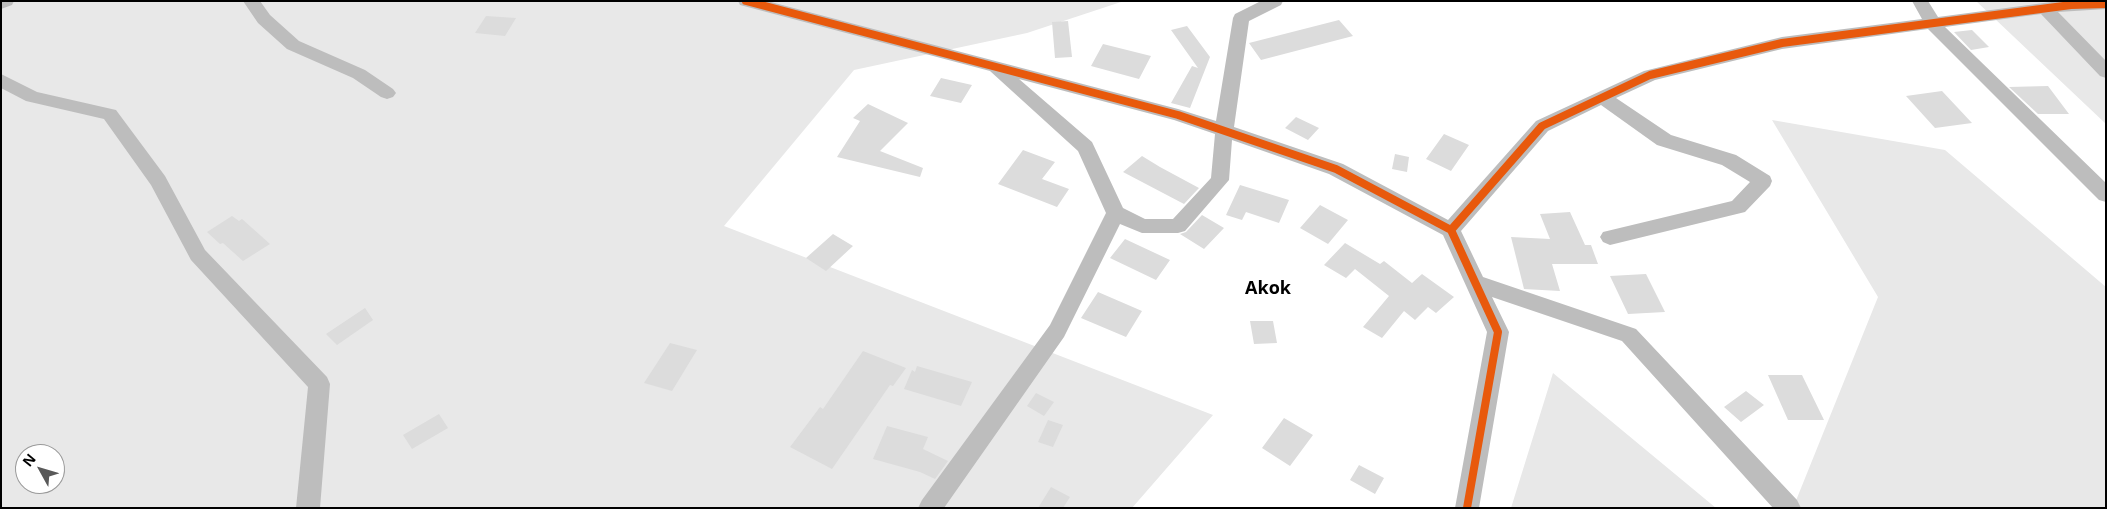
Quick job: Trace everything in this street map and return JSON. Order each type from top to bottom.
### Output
[{"type":"street","points":[[1,4],[6,1]]},
{"type":"street","points":[[251,1],[264,19],[293,45],[359,74],[387,94]]},
{"type":"street","points":[[746,1],[1178,115],[1336,169],[1451,230],[1498,332],[1467,508]]},
{"type":"street","points":[[994,67],[1086,147],[1116,213],[1142,226],[1178,226],[1220,180],[1224,131],[1241,18],[1275,1]]},
{"type":"street","points":[[1920,1],[1932,24],[2106,194]]},
{"type":"street","points":[[1451,230],[1542,126],[1650,75],[1782,43],[2045,9],[2106,4]]},
{"type":"street","points":[[2045,9],[2106,72]]},
{"type":"street","points":[[1,80],[32,96],[110,114],[158,181],[198,255],[319,384],[308,508]]},
{"type":"street","points":[[1602,97],[1664,140],[1729,160],[1763,181],[1738,207],[1610,237]]},
{"type":"street","points":[[930,508],[1057,331],[1116,213]]},
{"type":"street","points":[[1476,283],[1629,335],[1789,508]]},
{"type":"shaded area","points":[[1,1],[1124,1],[1027,33],[854,70],[724,226],[1213,415],[1132,508],[1,508]]},
{"type":"shaded area","points":[[1976,1],[2106,1],[2106,124]]},
{"type":"shaded area","points":[[1772,120],[1945,150],[2106,287],[2106,508],[1793,508],[1878,297]]},
{"type":"shaded area","points":[[1553,373],[1716,508],[1511,508]]},
{"type":"building","points":[[486,16],[516,18],[505,36],[475,33]]},
{"type":"building","points":[[1339,20],[1353,36],[1261,60],[1249,43]]},
{"type":"building","points":[[1068,21],[1072,57],[1055,58],[1052,22]]},
{"type":"building","points":[[1187,26],[1210,57],[1190,108],[1171,103],[1192,66],[1198,68],[1171,30]]},
{"type":"building","points":[[1972,30],[1989,47],[1971,50],[1954,32]]},
{"type":"building","points":[[1103,44],[1151,56],[1139,79],[1091,66]]},
{"type":"building","points":[[941,78],[972,85],[961,103],[930,96]]},
{"type":"building","points":[[2048,86],[2069,114],[2038,114],[2009,87]]},
{"type":"building","points":[[1942,91],[1972,123],[1935,128],[1906,96]]},
{"type":"building","points":[[868,104],[908,123],[880,151],[923,168],[920,177],[837,157],[860,121],[853,118]]},
{"type":"building","points":[[1296,117],[1319,128],[1308,140],[1285,128]]},
{"type":"building","points":[[1444,134],[1469,145],[1451,171],[1426,159]]},
{"type":"building","points":[[1023,150],[1055,162],[1042,179],[1069,189],[1057,207],[998,184]]},
{"type":"building","points":[[1395,154],[1409,157],[1407,172],[1392,169]]},
{"type":"building","points":[[1142,156],[1199,188],[1184,204],[1123,172]]},
{"type":"building","points":[[1240,185],[1289,200],[1279,223],[1246,212],[1242,220],[1226,215]]},
{"type":"building","points":[[1320,205],[1348,220],[1328,244],[1300,228]]},
{"type":"building","points":[[1570,212],[1585,245],[1591,245],[1598,264],[1552,264],[1560,291],[1524,289],[1511,237],[1550,239],[1540,214]]},
{"type":"building","points":[[1202,215],[1224,228],[1204,249],[1180,234],[1186,232]]},
{"type":"building","points":[[232,216],[239,221],[242,219],[270,244],[243,261],[207,232]]},
{"type":"building","points":[[833,234],[853,246],[826,271],[806,258]]},
{"type":"building","points":[[1125,239],[1170,260],[1156,280],[1110,258]]},
{"type":"building","points":[[1345,243],[1380,264],[1384,261],[1412,283],[1422,274],[1454,297],[1436,313],[1428,307],[1415,320],[1404,311],[1382,338],[1363,327],[1389,296],[1355,269],[1346,278],[1324,265]]},
{"type":"building","points":[[1646,274],[1665,312],[1628,314],[1610,276]]},
{"type":"building","points":[[1098,292],[1142,311],[1126,337],[1081,318]]},
{"type":"building","points":[[365,308],[373,320],[337,345],[326,334]]},
{"type":"building","points":[[1250,321],[1273,321],[1277,343],[1254,344]]},
{"type":"building","points":[[670,343],[697,350],[672,391],[644,383]]},
{"type":"building","points":[[863,351],[906,368],[893,386],[890,385],[832,469],[790,447],[820,407],[823,409]]},
{"type":"building","points":[[917,366],[972,382],[961,406],[904,389],[912,370],[915,372]]},
{"type":"building","points":[[1768,375],[1802,375],[1824,420],[1788,420]]},
{"type":"building","points":[[1746,391],[1764,405],[1741,422],[1724,407]]},
{"type":"building","points":[[1036,393],[1054,402],[1044,416],[1027,406]]},
{"type":"building","points":[[439,414],[448,428],[412,449],[403,435]]},
{"type":"building","points":[[1284,418],[1313,435],[1290,466],[1262,448]]},
{"type":"building","points":[[1048,420],[1063,425],[1053,447],[1038,442]]},
{"type":"building","points":[[887,426],[928,437],[923,449],[948,461],[935,479],[920,472],[873,459]]},
{"type":"building","points":[[1359,465],[1384,478],[1375,494],[1350,480]]},
{"type":"building","points":[[1051,487],[1070,497],[1063,508],[1038,508]]},
{"type":"cycle path","points":[[746,1],[1178,115],[1336,169],[1451,230],[1498,332],[1467,508]]},
{"type":"cycle path","points":[[1451,230],[1542,126],[1650,75],[1782,43],[2071,5],[2106,4]]},
{"type":"district","name":"Akok","points":[[1268,289]]}]
